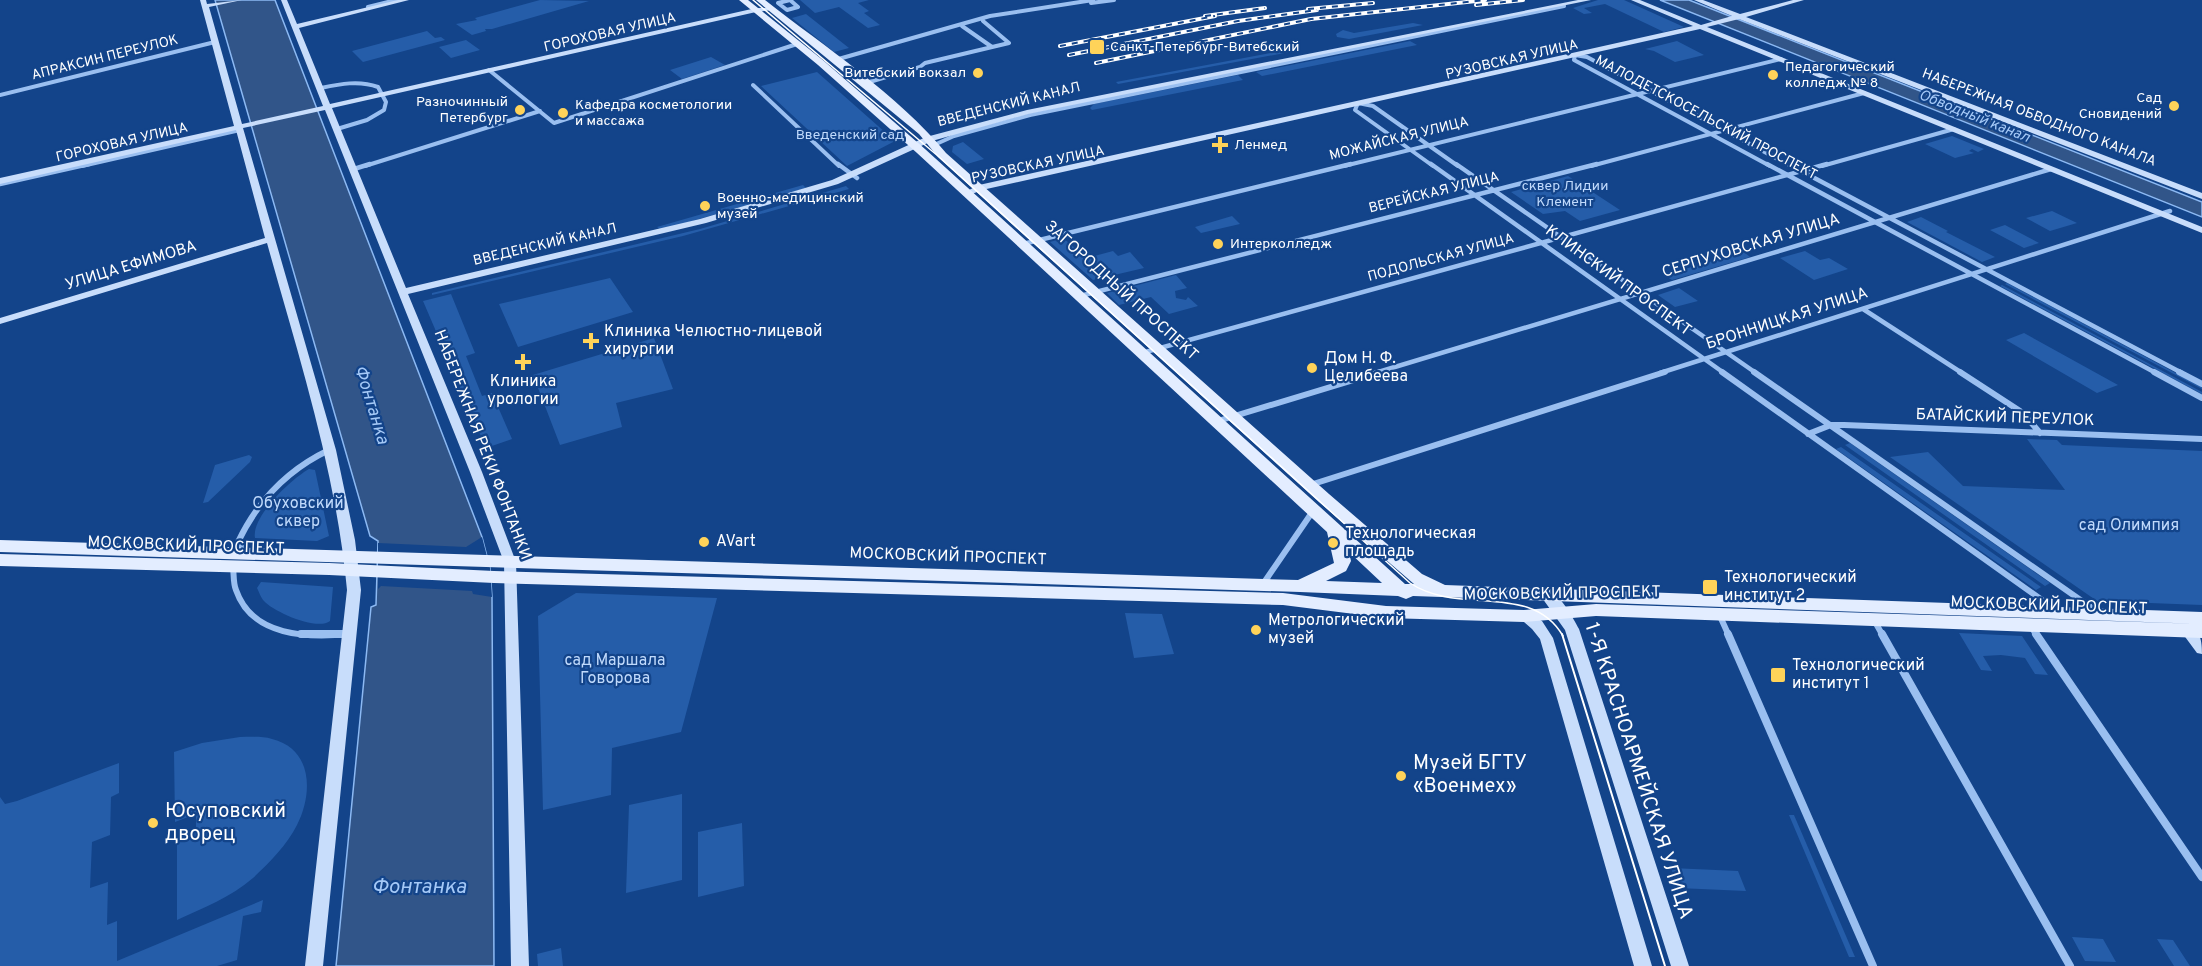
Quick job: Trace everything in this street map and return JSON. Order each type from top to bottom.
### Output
[{"type":"main road","points":[[239,0],[216,4],[204,3],[245,128],[271,239],[330,450],[352,564],[354,590],[314,966]]},
{"type":"main road","name":"НАБЕРЕЖНАЯ РЕКИ ФОНТАНКИ","points":[[284,0],[404,294],[511,569],[520,966]]},
{"type":"main road","points":[[295,27],[406,0]]},
{"type":"main road","name":"ЗАГОРОДНЫЙ ПРОСПЕКТ","points":[[743,0],[918,148],[976,191]]},
{"type":"main road","name":"ЗАГОРОДНЫЙ ПРОСПЕКТ","points":[[760,0],[866,83],[931,142],[1080,296],[1334,530],[1405,592],[1436,614]]},
{"type":"main road","name":"ВВЕДЕНСКИЙ КАНАЛ","points":[[404,294],[699,227],[854,177],[931,142],[1034,110],[1588,0]]},
{"type":"main road","points":[[1634,0],[1713,26],[1781,59],[2051,169],[2202,224]]},
{"type":"main road","name":"НАБЕРЕЖНАЯ ОБВОДНОГО КАНАЛА","points":[[1697,0],[2202,196]]},
{"type":"main road","name":"НАБЕРЕЖНАЯ ОБВОДНОГО КАНАЛА","points":[[1713,0],[1742,18],[2202,189]]},
{"type":"main road","points":[[1713,26],[1801,0]]},
{"type":"main road","points":[[1651,1],[2165,212],[2202,230]]},
{"type":"main road","name":"ГОРОХОВАЯ УЛИЦА","points":[[0,182],[771,9]]},
{"type":"main road","name":"РУЗОВСКАЯ УЛИЦА","points":[[976,191],[1587,57],[1713,26]]},
{"type":"main road","name":"РУЗОВСКАЯ УЛИЦА","points":[[1357,107],[1373,106],[1713,26]]},
{"type":"main road","name":"УЛИЦА ЕФИМОВА","points":[[0,321],[271,239]]},
{"type":"main road","name":"ЗАГОРОДНЫЙ ПРОСПЕКТ","points":[[1030,242],[1094,291],[1416,578],[1444,590],[1466,592]]},
{"type":"main road","points":[[1300,586],[1340,567],[1343,561],[1334,530]]},
{"type":"main road","name":"МОСКОВСКИЙ ПРОСПЕКТ","points":[[0,546],[309,556],[352,564]]},
{"type":"main road","name":"МОСКОВСКИЙ ПРОСПЕКТ","points":[[0,560],[233,567],[352,564],[1300,586],[1405,592],[1547,595],[2026,619],[2079,627],[2194,630]]},
{"type":"main road","name":"МОСКОВСКИЙ ПРОСПЕКТ","points":[[511,569],[1283,599],[1386,612],[1436,614],[1524,616],[1561,611],[1596,610],[1874,620],[2026,619],[2061,614],[2202,618]]},
{"type":"main road","points":[[1405,592],[1416,578]]},
{"type":"main road","name":"МОСКОВСКИЙ ПРОСПЕКТ","points":[[1283,599],[1312,596],[1395,599],[1405,592]]},
{"type":"main road","name":"1-Я КРАСНОАРМЕЙСКАЯ УЛИЦА","points":[[1547,595],[1561,611],[1572,629],[1680,966]]},
{"type":"main road","points":[[1524,616],[1537,625],[1546,638],[1643,966]]},
{"type":"main road","points":[[2194,630],[2202,649]]},
{"type":"street","points":[[295,27],[396,0]]},
{"type":"street","points":[[790,0],[798,7],[787,10],[782,6],[778,3],[790,0]]},
{"type":"street","points":[[834,60],[995,15],[1094,0]]},
{"type":"street","points":[[982,20],[1114,0]]},
{"type":"street","points":[[771,9],[782,6]]},
{"type":"street","points":[[866,83],[920,67],[926,63],[1009,43],[982,20]]},
{"type":"street","points":[[962,26],[992,46]]},
{"type":"street","name":"АПРАКСИН ПЕРЕУЛОК","points":[[0,95],[215,42]]},
{"type":"street","points":[[491,72],[554,123],[797,44]]},
{"type":"street","name":"МАЛОДЕТСКОСЕЛЬСКИЙ ПРОСПЕКТ","points":[[1587,57],[2202,384]]},
{"type":"street","name":"МАЛОДЕТСКОСЕЛЬСКИЙ ПРОСПЕКТ","points":[[1575,58],[1637,94],[2202,398]]},
{"type":"street","name":"МОЖАЙСКАЯ УЛИЦА","points":[[1030,242],[1781,59]]},
{"type":"street","points":[[321,88],[344,84],[368,84],[378,87],[384,96],[387,105],[380,114],[337,129]]},
{"type":"street","points":[[753,85],[854,177]]},
{"type":"street","name":"ВЕРЕЙСКАЯ УЛИЦА","points":[[1080,296],[1726,131],[1864,93]]},
{"type":"street","name":"КЛИНСКИЙ ПРОСПЕКТ","points":[[1373,106],[2102,615]]},
{"type":"street","name":"КЛИНСКИЙ ПРОСПЕКТ","points":[[1357,107],[1473,195],[2079,627]]},
{"type":"street","points":[[354,169],[540,111]]},
{"type":"street","name":"ПОДОЛЬСКАЯ УЛИЦА","points":[[1142,353],[1954,129]]},
{"type":"street","name":"СЕРПУХОВСКАЯ УЛИЦА","points":[[1217,422],[1232,415],[1891,219],[2051,169]]},
{"type":"street","name":"БРОННИЦКАЯ УЛИЦА","points":[[1310,485],[2165,212]]},
{"type":"street","points":[[1863,309],[2023,413],[2040,433]]},
{"type":"street","name":"БАТАЙСКИЙ ПЕРЕУЛОК","points":[[1808,434],[1831,425],[2202,439]]},
{"type":"street","points":[[309,556],[280,549],[240,548],[238,542],[248,520],[271,490],[297,467],[330,450]]},
{"type":"street","points":[[1262,585],[1313,510]]},
{"type":"street","points":[[233,567],[235,594],[240,604],[259,621],[280,631],[305,636],[349,634]]},
{"type":"street","points":[[1719,614],[1873,966]]},
{"type":"street","points":[[2026,619],[2202,877]]},
{"type":"street","points":[[1874,620],[2070,966]]},
{"type":"green space","points":[[540,0],[589,1],[492,29],[485,29],[486,31],[472,35],[456,24],[477,20],[475,18]]},
{"type":"green space","points":[[800,0],[869,0],[858,3],[869,11],[864,13],[880,25],[868,28],[839,7],[815,13]]},
{"type":"green space","points":[[1598,0],[1624,0],[1684,27],[1664,32],[1605,4],[1584,8],[1592,13],[1584,14],[1573,8]]},
{"type":"green space","points":[[806,14],[849,48],[834,52],[792,18]]},
{"type":"green space","points":[[1413,23],[1423,25],[1349,39],[1337,37],[1336,34],[1343,30],[1354,33]]},
{"type":"green space","points":[[427,31],[435,38],[441,37],[445,40],[363,62],[352,51]]},
{"type":"green space","points":[[466,40],[480,50],[451,58],[439,47]]},
{"type":"green space","points":[[1410,41],[1417,45],[1262,76],[1256,72]]},
{"type":"green space","points":[[1677,41],[1704,55],[1675,62],[1645,49]]},
{"type":"green space","points":[[1287,50],[1290,52],[1118,84],[1116,82]]},
{"type":"green space","points":[[711,57],[725,65],[682,79],[670,70]]},
{"type":"green space","name":"Введенский сад","points":[[817,72],[895,141],[847,166],[761,86]]},
{"type":"green space","points":[[1238,75],[1243,80],[1092,110],[1090,108],[1094,104]]},
{"type":"green space","points":[[1952,136],[1984,149],[1978,152],[1972,149],[1969,151],[1974,153],[1955,158],[1925,144]]},
{"type":"green space","points":[[963,142],[984,159],[967,164],[952,152],[953,146]]},
{"type":"green space","name":"сквер Лидии Клемент","points":[[1568,176],[1620,210],[1580,221],[1565,211],[1543,214],[1511,192]]},
{"type":"green space","points":[[803,185],[806,188],[661,230],[657,227]]},
{"type":"green space","points":[[846,186],[849,189],[683,236],[432,295],[432,293],[700,229]]},
{"type":"green space","points":[[2052,211],[2077,223],[2050,231],[2026,218]]},
{"type":"green space","points":[[1232,216],[1240,224],[1201,233],[1195,227]]},
{"type":"green space","points":[[1921,217],[1995,257],[1982,262],[1907,222]]},
{"type":"green space","points":[[2005,225],[2039,243],[2024,248],[1990,230]]},
{"type":"green space","points":[[1063,238],[1087,258],[1113,251],[1118,256],[1130,252],[1144,268],[1093,280],[1050,242]]},
{"type":"green space","points":[[1805,251],[1820,260],[1829,258],[1848,269],[1814,280],[1780,258]]},
{"type":"green space","points":[[1744,252],[1750,257],[1672,280],[1664,275]]},
{"type":"green space","points":[[1176,275],[1187,288],[1175,291],[1176,298],[1186,300],[1188,297],[1198,306],[1169,314],[1151,297],[1119,305],[1107,293]]},
{"type":"green space","points":[[610,278],[633,312],[518,347],[499,304]]},
{"type":"green space","points":[[2007,283],[2202,387],[2202,389],[2005,284]]},
{"type":"green space","points":[[2002,285],[2202,392],[2202,394],[2000,286]]},
{"type":"green space","points":[[1679,288],[1698,301],[1675,307],[1658,295]]},
{"type":"green space","points":[[451,294],[475,353],[466,356],[482,396],[492,393],[512,439],[486,448],[423,301]]},
{"type":"green space","points":[[2024,333],[2118,385],[2097,393],[2006,340]]},
{"type":"green space","points":[[654,338],[673,389],[616,403],[622,427],[560,445],[533,375]]},
{"type":"green space","name":"сад Олимпия","points":[[2027,439],[2057,440],[2062,445],[2202,451],[2202,605],[2097,601],[1890,457],[1928,452],[1963,486],[2065,490]]},
{"type":"green space","points":[[1850,443],[2050,583],[2045,586],[1845,445]]},
{"type":"green space","points":[[1841,447],[2041,587],[2036,590],[1836,449]]},
{"type":"green space","points":[[249,455],[252,457],[250,462],[208,502],[203,503],[215,465]]},
{"type":"green space","name":"Обуховский сквер","points":[[309,469],[315,470],[329,536],[317,541],[255,538],[255,529],[259,520],[274,499],[292,481]]},
{"type":"green space","points":[[261,582],[333,587],[330,621],[316,624],[306,622],[277,610],[261,597],[257,588]]},
{"type":"green space","name":"сад Маршала Говорова","points":[[576,593],[717,598],[681,732],[612,748],[611,795],[543,810],[538,616]]},
{"type":"green space","points":[[1125,613],[1162,614],[1174,654],[1134,658]]},
{"type":"green space","points":[[1959,633],[2022,636],[2048,675],[2035,674],[2025,658],[2001,655],[1983,656],[1992,671],[1981,670]]},
{"type":"green space","points":[[240,737],[272,739],[286,744],[295,752],[306,774],[306,800],[302,813],[283,847],[253,878],[226,896],[177,920],[177,837],[196,829],[196,814],[175,822],[174,752],[202,743]]},
{"type":"green space","points":[[119,763],[119,793],[111,797],[110,835],[92,842],[90,888],[108,882],[107,925],[117,921],[117,961],[263,900],[261,912],[243,916],[237,960],[217,966],[0,966],[0,797],[5,804],[17,801]]},
{"type":"green space","points":[[682,794],[682,880],[626,893],[629,805]]},
{"type":"green space","points":[[1789,815],[1794,815],[1855,957],[1849,957]]},
{"type":"green space","points":[[742,823],[744,886],[698,897],[698,832]]},
{"type":"green space","points":[[1671,868],[1738,871],[1746,891],[1678,888]]},
{"type":"green space","points":[[2072,937],[2103,939],[2116,962],[2085,961]]},
{"type":"green space","points":[[2157,939],[2173,940],[2190,966],[2174,966]]},
{"type":"green space","points":[[561,948],[563,966],[538,966],[537,954]]},
{"type":"water","name":"Фонтанка","points":[[215,0],[275,0],[482,537],[490,568],[492,597],[494,966],[336,966],[371,607],[376,605],[378,541],[370,536]]},
{"type":"water","name":"Обводный канал","points":[[1660,0],[1689,0],[2202,202],[2202,217]]},
{"type":"pier","points":[[482,537],[490,568],[492,597],[473,594],[472,591],[381,586],[378,589],[378,543],[466,547]]},
{"type":"tram line","points":[[753,0],[938,156],[1410,583],[1429,592],[1450,597],[1493,601],[1532,609],[1549,619],[1562,635]]},
{"type":"tram line","points":[[1562,635],[1665,966]]},
{"type":"railway","points":[[1096,63],[1311,19],[1485,0]]},
{"type":"railway","points":[[1476,5],[1523,0]]},
{"type":"railway","points":[[1308,9],[1373,3]]},
{"type":"railway","points":[[1205,16],[1265,8]]},
{"type":"railway","points":[[1069,55],[1238,21],[1317,10]]},
{"type":"railway","points":[[1060,46],[1215,16]]},
{"type":"place","name":"Санкт-Петербург-Витебский","points":[[1097,47]]},
{"type":"place","name":"Витебский вокзал","points":[[978,73]]},
{"type":"place","name":"Педагогический колледж № 8","points":[[1773,75]]},
{"type":"place","name":"Сад Сновидений","points":[[2174,106]]},
{"type":"place","name":"Разночинный Петербург","points":[[520,110]]},
{"type":"place","name":"Кафедра косметологии и массажа","points":[[563,113]]},
{"type":"place","name":"Ленмед","points":[[1220,145]]},
{"type":"place","name":"Военно-медицинский музей","points":[[705,206]]},
{"type":"place","name":"Интерколледж","points":[[1218,244]]},
{"type":"place","name":"Клиника Челюстно-лицевой хирургии","points":[[591,341]]},
{"type":"place","name":"Клиника урологии","points":[[523,362]]},
{"type":"place","name":"Дом Н. Ф. Целибеева","points":[[1312,368]]},
{"type":"place","name":"AVart","points":[[704,542]]},
{"type":"place","name":"Технологическая площадь","points":[[1333,543]]},
{"type":"place","name":"Технологический институт 2","points":[[1710,587]]},
{"type":"place","name":"Метрологический музей","points":[[1256,630]]},
{"type":"place","name":"Технологический институт 1","points":[[1778,675]]},
{"type":"place","name":"Музей БГТУ «Военмех»","points":[[1401,776]]},
{"type":"place","name":"Юсуповский дворец","points":[[153,823]]}]
